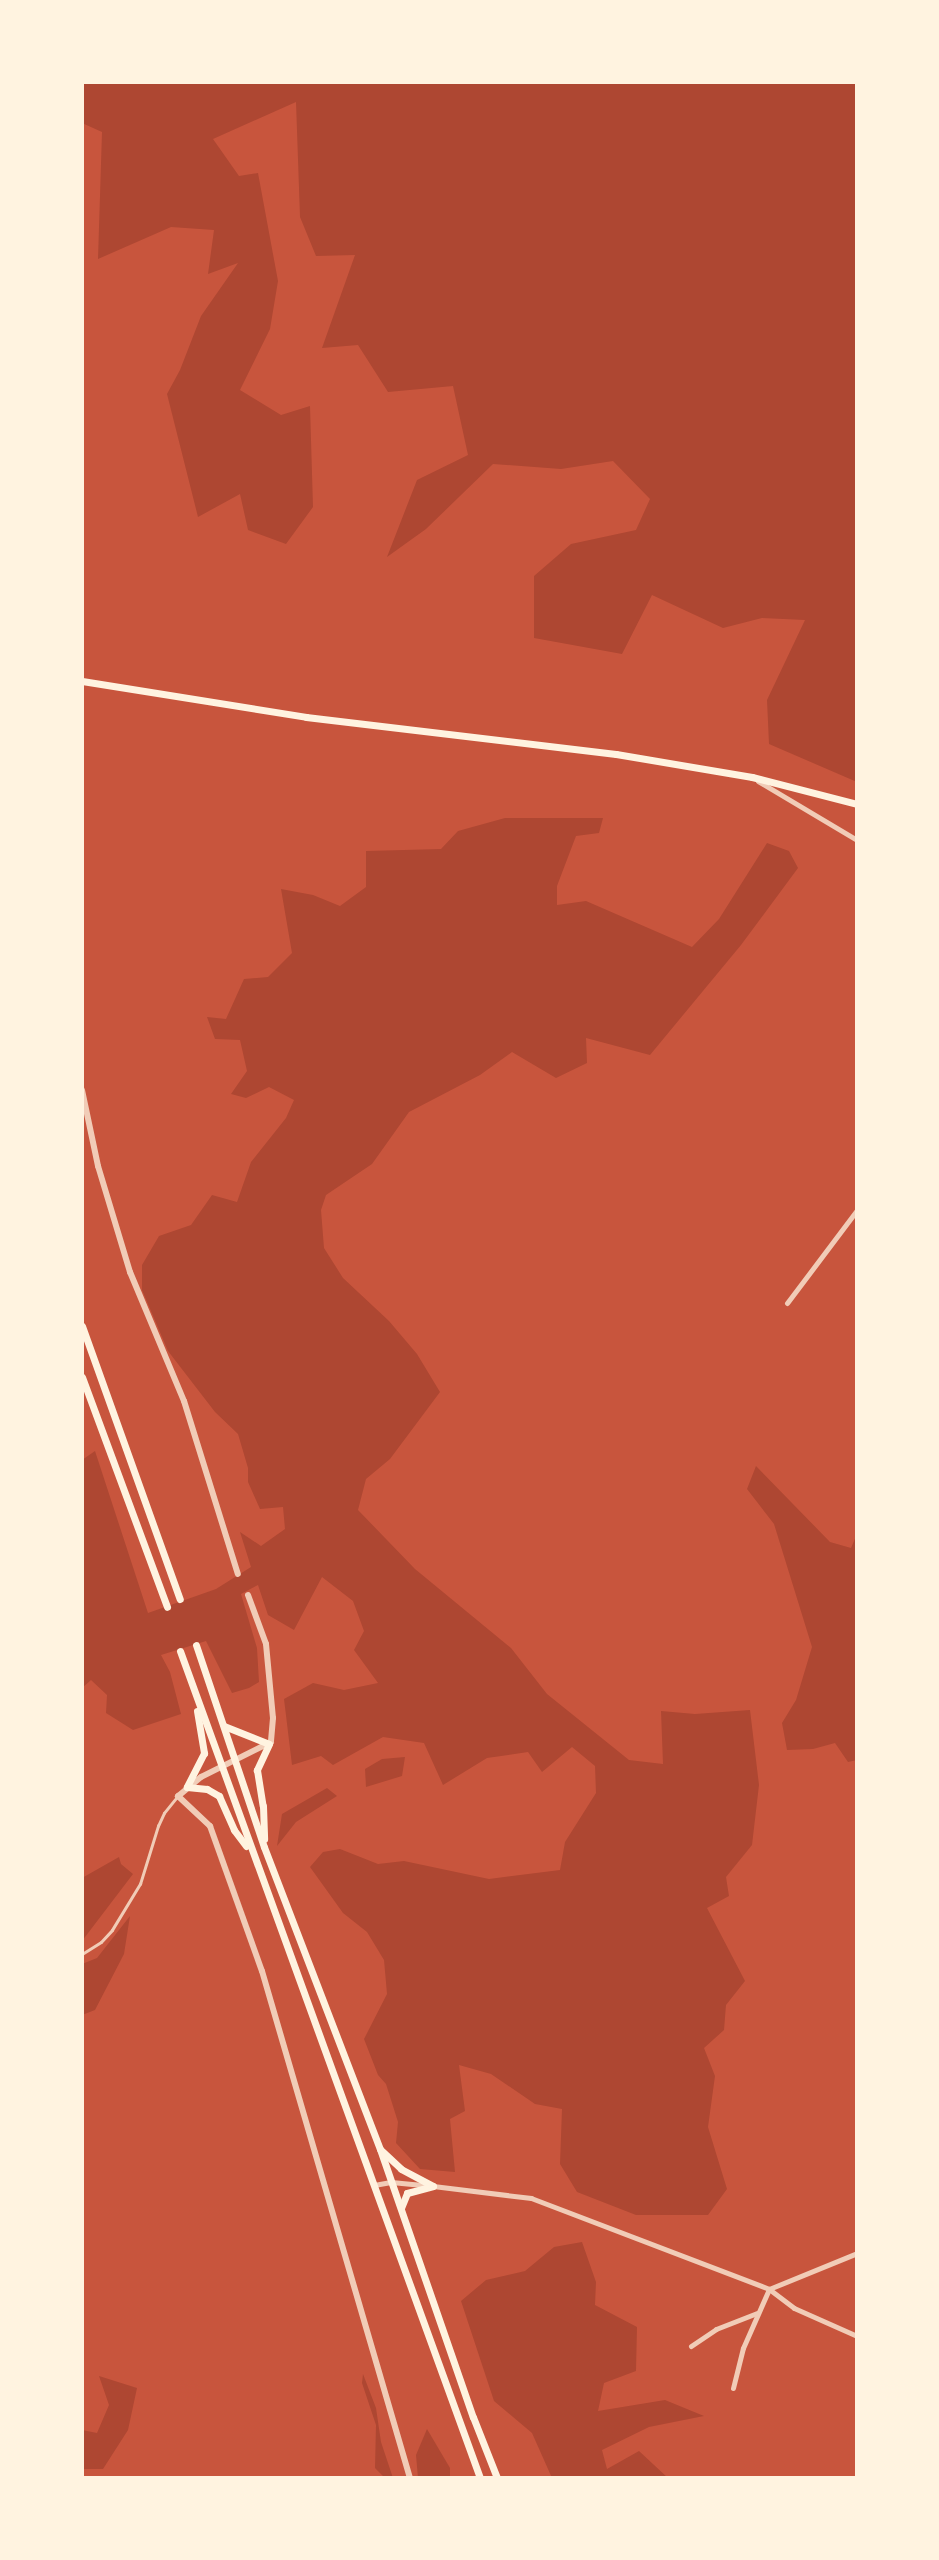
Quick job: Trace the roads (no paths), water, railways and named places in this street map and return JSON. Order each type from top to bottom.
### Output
[{"type":"main road","points":[[82,681],[306,717],[616,754],[752,777],[857,804]]},
{"type":"main road","points":[[82,1326],[180,1599]]},
{"type":"main road","points":[[82,1377],[167,1607]]},
{"type":"main road","points":[[196,1645],[264,1847],[380,2149],[497,2478]]},
{"type":"main road","points":[[180,1651],[252,1856],[480,2478]]},
{"type":"main road","points":[[195,1692],[204,1754],[187,1787],[207,1789],[219,1796],[234,1830],[252,1856]]},
{"type":"main road","points":[[224,1726],[269,1744],[257,1770],[263,1806],[264,1847]]},
{"type":"main road","points":[[380,2149],[396,2165],[433,2186]]},
{"type":"main road","points":[[400,2209],[407,2193],[433,2186]]},
{"type":"street","points":[[752,777],[857,840]]},
{"type":"street","points":[[82,1090],[97,1166],[130,1272],[184,1401],[238,1574]]},
{"type":"street","points":[[787,1303],[857,1210]]},
{"type":"street","points":[[248,1595],[266,1644],[273,1718],[269,1744],[187,1787],[178,1796],[210,1826],[262,1971],[410,2478]]},
{"type":"street","points":[[374,2185],[391,2182],[531,2197],[769,2289],[794,2308],[857,2336]]},
{"type":"street","points":[[733,2388],[743,2347],[769,2289],[857,2253]]},
{"type":"street","points":[[691,2346],[716,2329],[757,2313]]},
{"type":"lane","points":[[82,1954],[101,1942],[119,1919],[140,1884],[164,1812],[178,1796]]}]
